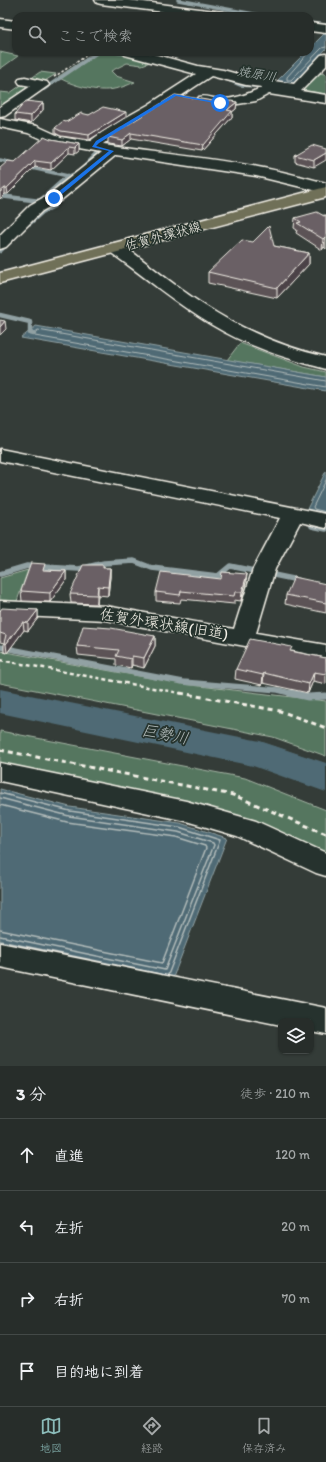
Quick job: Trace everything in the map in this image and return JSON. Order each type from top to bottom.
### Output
[{"type":"main road","name":"佐賀外環状線","points":[[0,278],[326,192]]},
{"type":"street","points":[[101,0],[192,12]]},
{"type":"street","points":[[0,23],[12,24]]},
{"type":"street","points":[[314,28],[326,29]]},
{"type":"street","points":[[143,56],[204,74],[223,74],[246,82],[284,85],[297,88],[326,58]]},
{"type":"street","points":[[0,244],[36,208],[54,198],[102,147],[204,74]]},
{"type":"street","points":[[25,81],[42,85]]},
{"type":"street","points":[[0,113],[42,85]]},
{"type":"street","points":[[175,95],[220,103],[251,98],[267,90],[318,99],[326,99]]},
{"type":"street","points":[[0,123],[32,129],[57,141],[256,171],[286,177],[326,188]]},
{"type":"street","points":[[0,222],[18,225]]},
{"type":"street","points":[[116,248],[205,313],[268,345],[326,363]]},
{"type":"street","points":[[0,455],[312,519]]},
{"type":"street","points":[[243,637],[262,573],[312,519]]},
{"type":"street","name":"佐賀外環状線(旧道)","points":[[0,608],[106,613],[326,653]]},
{"type":"street","points":[[0,772],[186,811],[246,828],[326,865]]},
{"type":"street","points":[[0,954],[326,1021]]},
{"type":"path","points":[[42,85],[86,56]]},
{"type":"path","points":[[0,660],[280,711],[326,728]]},
{"type":"path","points":[[0,750],[233,795],[326,834]]},
{"type":"green space","points":[[0,52],[12,55],[12,56],[18,56],[0,69]]},
{"type":"green space","points":[[90,56],[129,56],[153,61],[142,65],[127,63],[111,71],[116,76],[135,82],[114,89],[101,90],[85,88],[58,77]]},
{"type":"green space","points":[[40,72],[56,74],[0,109],[0,92],[10,93]]},
{"type":"green space","points":[[317,73],[326,74],[326,94],[299,90]]},
{"type":"green space","points":[[240,343],[304,367],[326,372],[326,377],[227,360]]},
{"type":"green space","points":[[28,570],[17,601],[0,602],[0,578]]},
{"type":"green space","points":[[0,651],[183,684],[326,701],[326,756],[273,737],[0,683]]},
{"type":"green space","points":[[0,731],[245,778],[326,810],[326,856],[228,813],[0,763]]},
{"type":"water","points":[[324,34],[326,34],[326,49],[292,85],[276,82],[302,56],[314,56],[314,44]]},
{"type":"water","points":[[36,326],[326,377],[326,391],[21,338]]},
{"type":"water","points":[[326,471],[326,517],[306,511]]},
{"type":"water","points":[[0,789],[70,807],[180,823],[227,838],[172,980],[0,945]]},
{"type":"building","points":[[175,95],[220,102],[237,102],[227,110],[232,111],[203,145],[131,133],[122,140],[108,137]]},
{"type":"building","points":[[26,101],[43,103],[31,116],[15,114]]},
{"type":"building","points":[[103,107],[126,112],[89,135],[61,131],[55,128],[63,121],[66,122],[81,113],[89,115]]},
{"type":"building","points":[[44,136],[51,139],[79,144],[75,148],[69,147],[51,163],[35,161],[7,188],[0,192],[0,168],[8,161],[15,162]]},
{"type":"building","points":[[312,145],[326,149],[326,153],[314,160],[295,155]]},
{"type":"building","points":[[317,212],[324,216],[326,215],[326,238],[325,237],[323,239],[297,223],[301,222],[295,218]]},
{"type":"building","points":[[269,226],[274,246],[309,253],[277,288],[208,272],[242,240],[253,242]]},
{"type":"building","points":[[0,320],[5,321],[0,327]]},
{"type":"building","points":[[31,563],[45,564],[43,570],[66,571],[50,593],[21,591]]},
{"type":"building","points":[[83,565],[103,565],[103,568],[110,568],[108,587],[98,586],[97,595],[70,594]]},
{"type":"building","points":[[161,572],[221,579],[222,572],[247,574],[242,592],[235,592],[234,596],[181,591],[180,595],[156,592]]},
{"type":"building","points":[[294,577],[326,584],[326,603],[286,595]]},
{"type":"building","points":[[2,608],[38,610],[28,623],[23,622],[6,644],[4,643],[6,635],[0,633],[0,611]]},
{"type":"building","points":[[83,626],[111,628],[155,636],[144,658],[132,656],[131,659],[116,656],[119,650],[77,646]]},
{"type":"building","points":[[250,639],[292,647],[290,651],[326,658],[326,674],[314,672],[309,684],[264,673],[263,675],[236,669]]},
{"type":"waterway","points":[[178,0],[243,12]]},
{"type":"waterway","points":[[314,24],[326,25]]},
{"type":"waterway","points":[[44,89],[92,56]]},
{"type":"waterway","name":"焼原川","points":[[226,79],[240,85],[268,87]]},
{"type":"waterway","points":[[67,177],[80,171],[101,149]]},
{"type":"waterway","points":[[0,160],[13,163]]},
{"type":"waterway","points":[[0,196],[40,201],[68,176],[27,167]]},
{"type":"waterway","points":[[30,223],[42,212],[54,206]]},
{"type":"waterway","points":[[0,251],[9,242]]},
{"type":"waterway","points":[[0,315],[30,322],[30,333],[34,334]]},
{"type":"waterway","points":[[316,518],[312,526],[326,529]]},
{"type":"waterway","points":[[0,574],[27,566],[79,569],[104,563],[134,561],[152,568],[218,576],[230,566],[298,580]]},
{"type":"waterway","points":[[0,647],[183,682],[278,690],[290,693]]},
{"type":"waterway","points":[[290,693],[308,697],[326,696]]},
{"type":"waterway","points":[[290,693],[294,694]]},
{"type":"waterway","name":"巨勢川","points":[[0,701],[260,754],[326,778]]},
{"type":"route","points":[[54,198],[112,151],[93,146],[127,122],[175,95],[220,103]]}]
